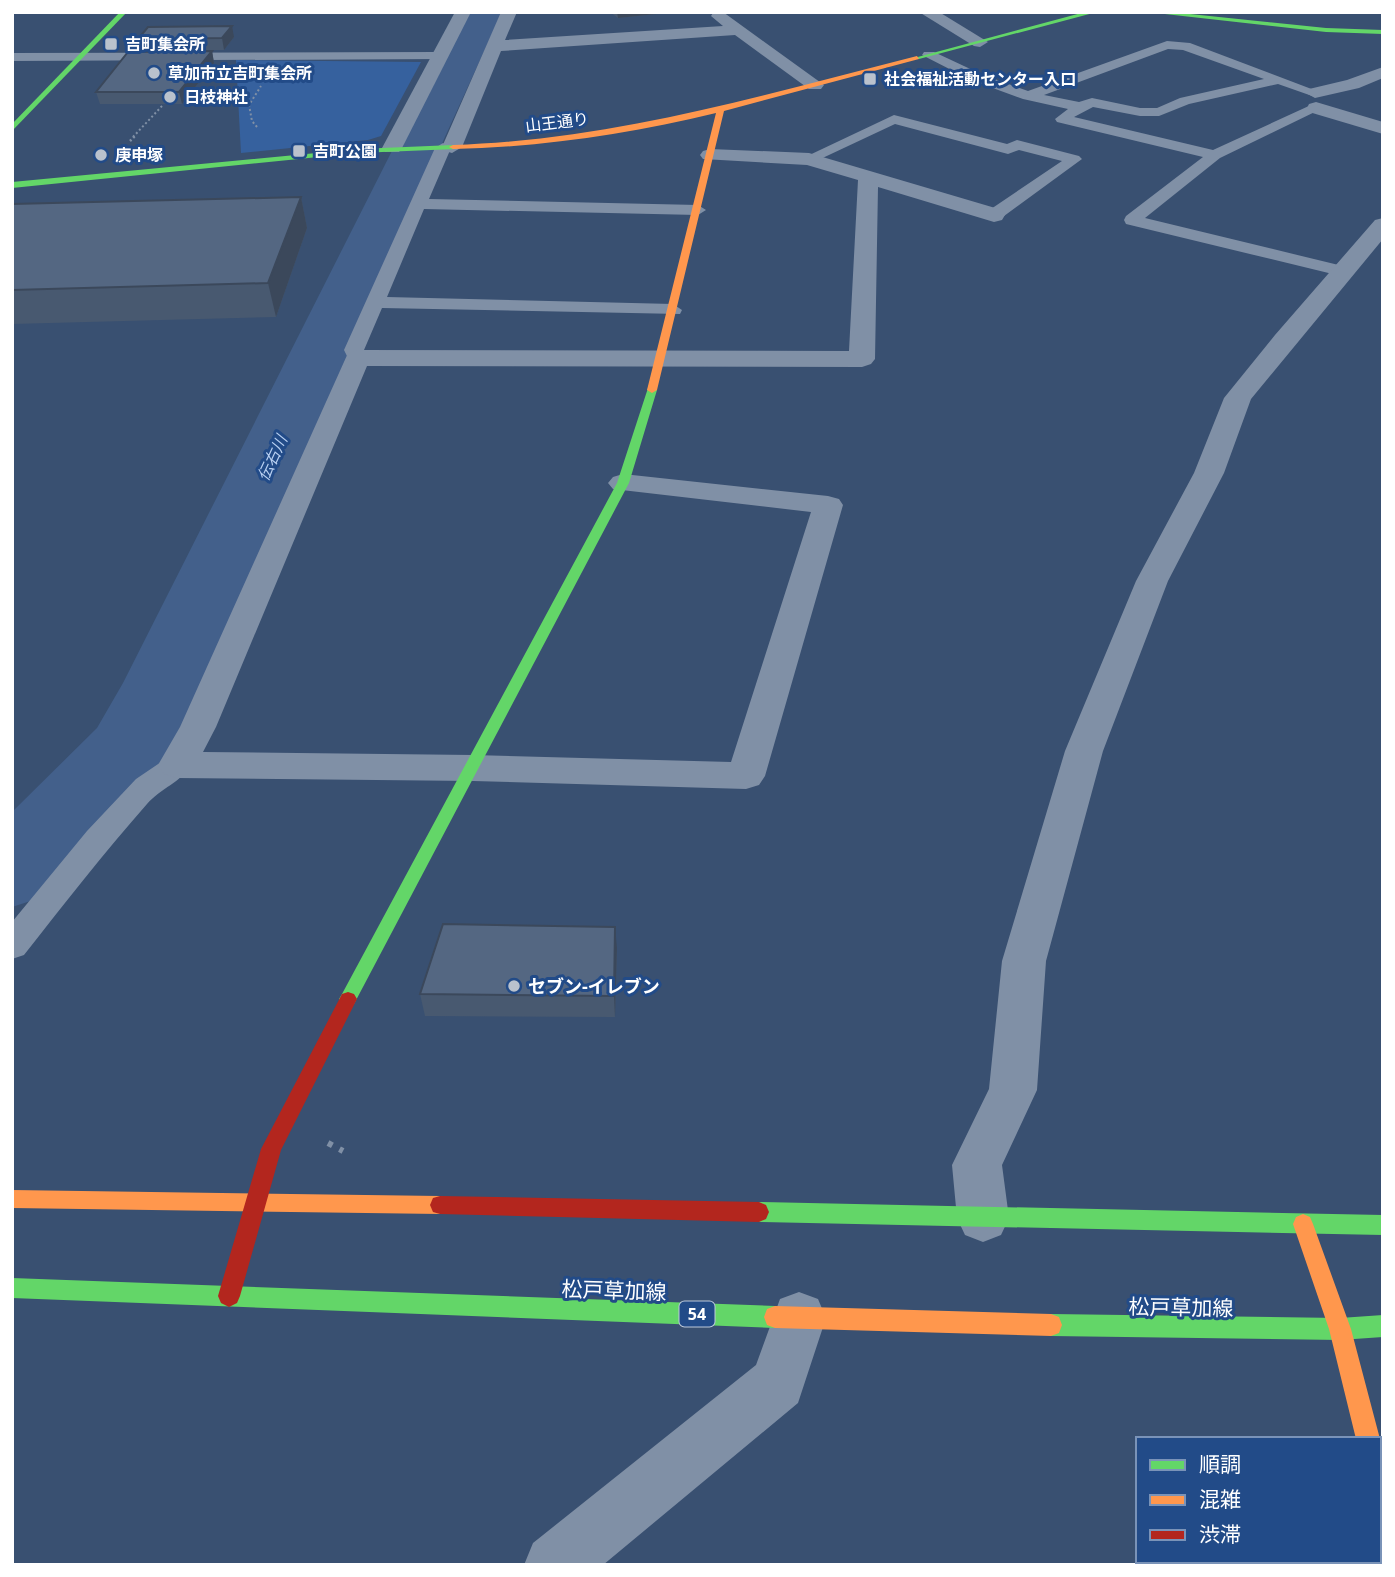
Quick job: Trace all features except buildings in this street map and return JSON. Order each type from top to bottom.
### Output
[{"type":"street","points":[[12,129],[124,12]]},
{"type":"street","points":[[396,148],[463,12]]},
{"type":"street","points":[[444,147],[509,12]]},
{"type":"street","points":[[714,12],[815,85]]},
{"type":"street","points":[[927,12],[980,42]]},
{"type":"street","name":"山王通り","points":[[12,185],[396,148],[510,145],[582,137],[721,108],[1094,12]]},
{"type":"street","points":[[1150,12],[1326,30],[1383,32]]},
{"type":"street","points":[[494,46],[739,30]]},
{"type":"street","points":[[1316,101],[1383,72]]},
{"type":"street","points":[[1316,101],[1383,128]]},
{"type":"street","points":[[229,1296],[271,1149],[297,1095],[623,483],[662,358],[721,108]]},
{"type":"street","points":[[710,155],[808,159],[994,215]]},
{"type":"street","points":[[623,483],[828,505],[746,776],[472,768],[177,765],[198,727],[357,358],[862,359],[868,178]]},
{"type":"street","points":[[983,1218],[977,1165],[1013,1090],[1024,961],[1084,751],[1152,581],[1209,473],[1238,398],[1383,225]]},
{"type":"street","points":[[12,1199],[255,1201],[1383,1225]]},
{"type":"street","points":[[1303,1224],[1340,1329],[1367,1437]]},
{"type":"street","name":"松戸草加線","points":[[12,1288],[799,1318],[1156,1328],[1340,1329],[1383,1326]]},
{"type":"street","points":[[555,1565],[778,1383],[799,1318]]},
{"type":"lane","points":[[1028,96],[1167,45],[1185,46],[1278,80],[1316,101]]},
{"type":"lane","points":[[929,55],[976,77],[1028,96],[1080,107]]},
{"type":"lane","points":[[12,57],[439,56]]},
{"type":"lane","points":[[808,159],[894,119],[1008,149],[1093,102],[1140,113],[1159,113],[1185,101],[1278,80]]},
{"type":"lane","points":[[1316,101],[1215,155],[1132,220],[1345,272]]},
{"type":"lane","points":[[1051,125],[1215,155]]},
{"type":"lane","points":[[994,215],[1074,159],[1017,145]]},
{"type":"lane","points":[[357,358],[354,350],[444,147]]},
{"type":"lane","points":[[420,204],[698,210]]},
{"type":"lane","points":[[376,302],[673,310]]},
{"type":"lane","points":[[12,946],[146,786],[177,765]]},
{"type":"shaded area","points":[[236,60],[421,62],[381,136],[368,140],[241,153]]},
{"type":"waterway","name":"伝右川","points":[[12,871],[130,747],[165,683],[421,139],[484,12]]},
{"type":"traffic: fast","points":[[12,129],[124,12]]},
{"type":"traffic: fast","points":[[917,58],[1094,12]]},
{"type":"traffic: fast","points":[[1150,12],[1326,30],[1383,32]]},
{"type":"traffic: fast","points":[[12,185],[358,151],[453,147]]},
{"type":"traffic: fast","points":[[348,999],[623,483],[652,390]]},
{"type":"traffic: fast","points":[[759,1212],[1383,1225]]},
{"type":"traffic: fast","points":[[12,1288],[775,1317]]},
{"type":"traffic: fast","points":[[1051,1325],[1340,1329],[1383,1326]]},
{"type":"traffic: slow","points":[[453,147],[533,143],[665,122],[917,58]]},
{"type":"traffic: slow","points":[[652,390],[721,109]]},
{"type":"traffic: slow","points":[[12,1199],[440,1205]]},
{"type":"traffic: slow","points":[[1303,1224],[1340,1329],[1367,1437]]},
{"type":"traffic: slow","points":[[775,1317],[1051,1325]]},
{"type":"traffic: jam","points":[[229,1296],[271,1149],[348,999]]},
{"type":"traffic: jam","points":[[440,1205],[759,1212]]},
{"type":"place","name":"吉町集会所","points":[[111,44]]},
{"type":"place","name":"草加市立吉町集会所","points":[[154,73]]},
{"type":"place","name":"社会福祉活動センター入口","points":[[870,79]]},
{"type":"place","name":"日枝神社","points":[[170,97]]},
{"type":"place","name":"吉町公園","points":[[299,151]]},
{"type":"place","name":"庚申塚","points":[[101,155]]},
{"type":"place","name":"セブン-イレブン","points":[[514,986]]}]
